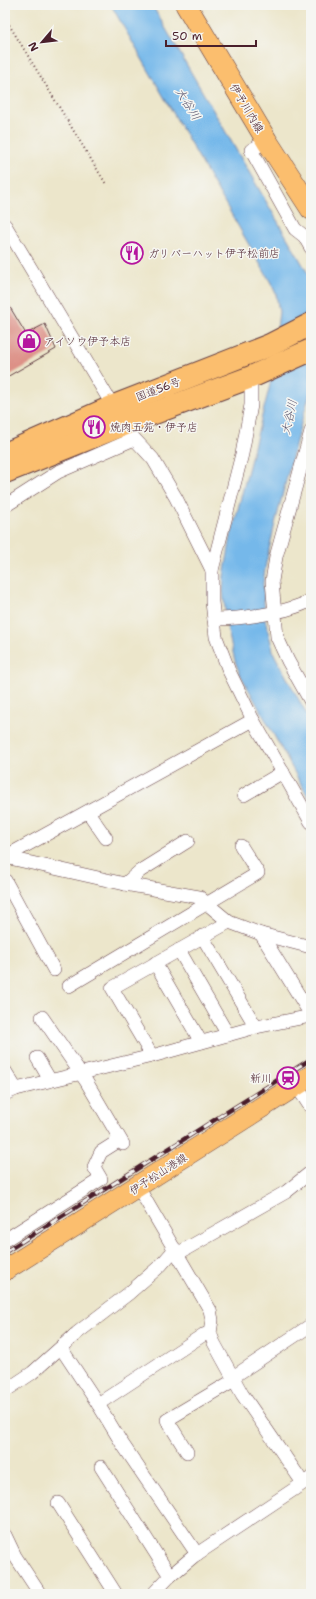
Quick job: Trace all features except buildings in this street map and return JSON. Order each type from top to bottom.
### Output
[{"type":"highway","name":"国道56号","points":[[5,454],[114,406],[270,345],[311,324]]},
{"type":"highway","name":"国道56号","points":[[5,472],[130,432],[311,350]]},
{"type":"main road","name":"伊予川内線","points":[[186,5],[267,141],[311,209]]},
{"type":"main road","name":"伊予松山港線","points":[[5,1270],[138,1187],[303,1080]]},
{"type":"street","points":[[267,141],[251,150],[295,229],[304,236],[311,248]]},
{"type":"street","points":[[5,225],[130,432],[153,459],[176,498],[212,570]]},
{"type":"street","points":[[254,376],[242,454],[212,570],[217,619],[216,637],[221,654],[253,720],[311,822]]},
{"type":"street","points":[[311,431],[276,556],[272,581],[271,613],[277,637],[311,702]]},
{"type":"street","points":[[5,506],[58,472],[130,432]]},
{"type":"street","points":[[217,619],[271,613],[303,605],[311,600]]},
{"type":"street","points":[[5,857],[253,720]]},
{"type":"street","points":[[244,795],[283,772]]},
{"type":"street","points":[[88,812],[106,838]]},
{"type":"street","points":[[125,884],[140,872],[188,842]]},
{"type":"street","points":[[69,986],[258,873],[241,846]]},
{"type":"street","points":[[5,857],[125,884],[199,898],[229,922],[261,934],[311,947]]},
{"type":"street","points":[[5,880],[54,970]]},
{"type":"street","points":[[152,1056],[112,988],[229,922]]},
{"type":"street","points":[[5,1071],[11,1092],[50,1080],[152,1056],[256,1027],[311,1016],[261,934]]},
{"type":"street","points":[[202,936],[256,1027]]},
{"type":"street","points":[[179,950],[228,1035]]},
{"type":"street","points":[[155,964],[201,1042]]},
{"type":"street","points":[[5,1240],[101,1179],[94,1167],[101,1152],[121,1142],[80,1073],[42,1017]]},
{"type":"street","points":[[37,1058],[50,1080]]},
{"type":"street","points":[[303,1080],[311,1108]]},
{"type":"street","points":[[5,1391],[32,1373],[77,1333],[128,1294],[176,1252],[286,1192],[310,1176]]},
{"type":"street","points":[[138,1187],[210,1310],[212,1320],[210,1333],[234,1378],[263,1427],[307,1481],[197,1554],[170,1576],[153,1594]]},
{"type":"street","points":[[186,1452],[168,1420],[234,1378],[311,1325]]},
{"type":"street","points":[[98,1404],[203,1335],[210,1333]]},
{"type":"street","points":[[61,1348],[121,1442],[197,1554]]},
{"type":"street","points":[[100,1467],[170,1576]]},
{"type":"street","points":[[57,1503],[116,1594]]},
{"type":"street","points":[[5,1535],[15,1556],[40,1594]]},
{"type":"path","points":[[5,18],[106,184]]},
{"type":"water","name":"大谷川","points":[[111,5],[152,5],[310,277],[311,390],[274,528],[263,583],[265,619],[274,654],[311,722],[311,802],[240,674],[235,661],[227,627],[223,591],[231,536],[270,385],[279,312],[276,294]]},
{"type":"railway","points":[[5,1252],[311,1059]]},
{"type":"place","name":"ガリバーハット伊予松前店","points":[[132,253]]},
{"type":"place","name":"アイソウ伊予本店","points":[[29,341]]},
{"type":"place","name":"焼肉五苑・伊予店","points":[[94,427]]},
{"type":"place","name":"新川","points":[[288,1078]]}]
